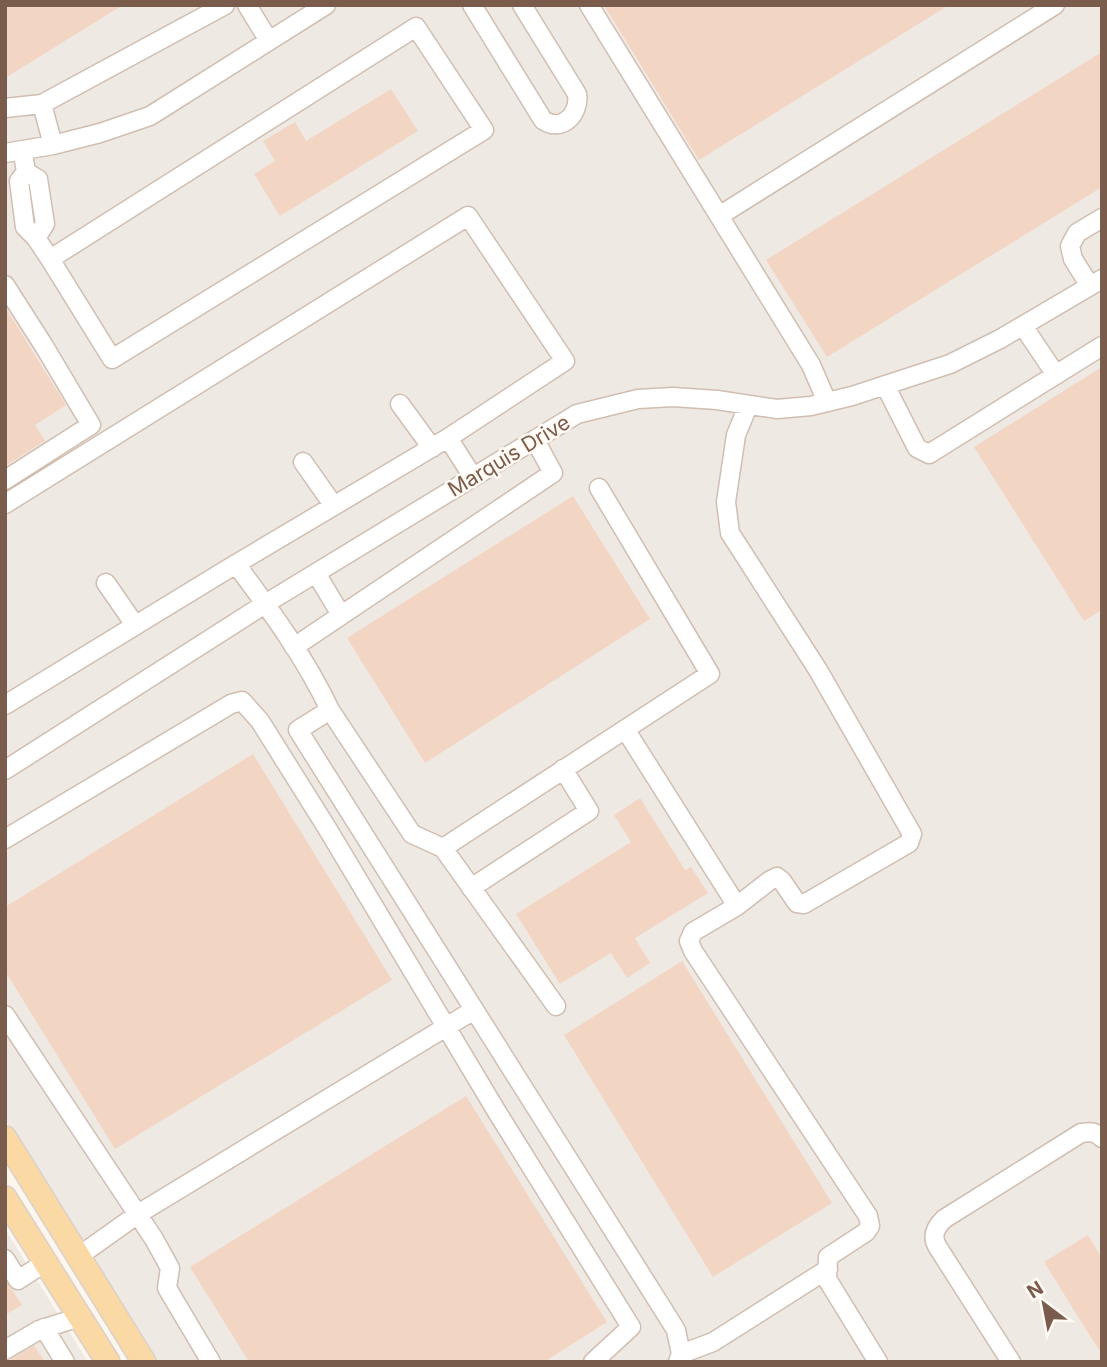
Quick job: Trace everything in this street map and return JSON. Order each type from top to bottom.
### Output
[{"type":"main road","points":[[8,1150],[79,1256],[144,1362]]},
{"type":"main road","points":[[5,1198],[108,1362]]},
{"type":"main road","points":[[80,1317],[107,1301]]},
{"type":"street","points":[[5,108],[42,104],[225,5]]},
{"type":"street","points":[[247,5],[269,41]]},
{"type":"street","points":[[50,259],[416,27],[484,130],[112,359],[50,259],[25,227],[19,181],[26,172],[14,151],[53,145],[100,133],[150,116],[326,5]]},
{"type":"street","points":[[472,5],[543,120],[549,124],[561,124],[576,111],[577,94],[522,5]]},
{"type":"street","points":[[589,5],[810,365],[827,402]]},
{"type":"street","points":[[719,216],[1055,5]]},
{"type":"street","points":[[42,104],[53,145]]},
{"type":"street","points":[[5,505],[468,216],[565,361],[432,448],[135,625],[8,697]]},
{"type":"street","points":[[1096,282],[1073,259],[1070,246],[1077,233],[1102,218]]},
{"type":"street","name":"Marquis Drive","points":[[5,770],[265,604],[578,414],[638,399],[673,397],[777,409],[827,402],[950,364],[1000,339],[1096,282]]},
{"type":"street","points":[[5,285],[91,425],[5,480]]},
{"type":"street","points":[[1023,326],[1056,375]]},
{"type":"street","points":[[885,385],[917,448],[929,454],[1102,346]]},
{"type":"street","points":[[400,404],[432,448]]},
{"type":"street","points":[[748,406],[736,435],[726,502],[730,533],[818,670],[912,834],[909,843],[804,904],[797,903],[782,881],[776,877],[737,906],[693,932],[689,941],[692,951],[868,1216],[870,1226],[866,1232],[828,1257],[827,1279],[878,1362]]},
{"type":"street","points":[[448,438],[473,477]]},
{"type":"street","points":[[293,646],[553,473],[535,440]]},
{"type":"street","points":[[303,462],[334,506]]},
{"type":"street","points":[[443,848],[710,674],[599,488]]},
{"type":"street","points":[[236,564],[312,673],[330,710],[412,834],[443,848],[556,1006]]},
{"type":"street","points":[[316,573],[341,615]]},
{"type":"street","points":[[106,583],[135,625]]},
{"type":"street","points":[[5,839],[231,704],[242,701],[260,721],[327,828],[497,1112],[631,1327],[593,1362]]},
{"type":"street","points":[[330,710],[298,730],[676,1331],[680,1358],[713,1342],[828,1269]]},
{"type":"street","points":[[625,729],[737,906]]},
{"type":"street","points":[[471,888],[589,811],[563,769]]},
{"type":"street","points":[[79,1256],[138,1214],[474,1010]]},
{"type":"street","points":[[5,1015],[138,1214],[170,1268],[167,1288],[211,1362]]},
{"type":"street","points":[[1011,1362],[934,1241],[937,1226],[1081,1133],[1091,1131],[1102,1138]]},
{"type":"street","points":[[5,1259],[18,1280],[46,1262]]},
{"type":"street","points":[[5,1350],[44,1328],[80,1317]]},
{"type":"street","points":[[44,1328],[65,1362]]},
{"type":"shaded area","points":[[5,5],[1102,5],[1102,1362],[155,1362],[5,1119]]},
{"type":"shaded area","points":[[5,1229],[88,1362],[5,1362]]},
{"type":"building","points":[[5,5],[123,5],[5,78]]},
{"type":"building","points":[[604,5],[949,5],[699,160]]},
{"type":"building","points":[[1102,52],[1102,187],[827,357],[766,260]]},
{"type":"building","points":[[391,89],[418,131],[280,216],[254,174],[275,161],[263,141],[295,122],[306,141]]},
{"type":"building","points":[[5,307],[66,405],[35,425],[45,441],[5,466]]},
{"type":"building","points":[[1102,367],[1102,610],[1084,621],[974,447]]},
{"type":"building","points":[[573,496],[650,619],[425,763],[347,638]]},
{"type":"building","points":[[253,754],[392,980],[115,1149],[5,971],[5,907]]},
{"type":"building","points":[[640,798],[685,870],[691,867],[708,893],[635,938],[650,963],[627,978],[611,953],[560,984],[516,914],[631,842],[614,815]]},
{"type":"building","points":[[682,961],[832,1203],[713,1277],[564,1035]]},
{"type":"building","points":[[466,1096],[607,1322],[544,1362],[249,1362],[190,1267]]},
{"type":"building","points":[[1088,1235],[1102,1258],[1102,1355],[1044,1262]]},
{"type":"building","points":[[5,1279],[22,1305],[5,1315]]},
{"type":"building","points":[[34,1345],[45,1362],[7,1362]]}]
